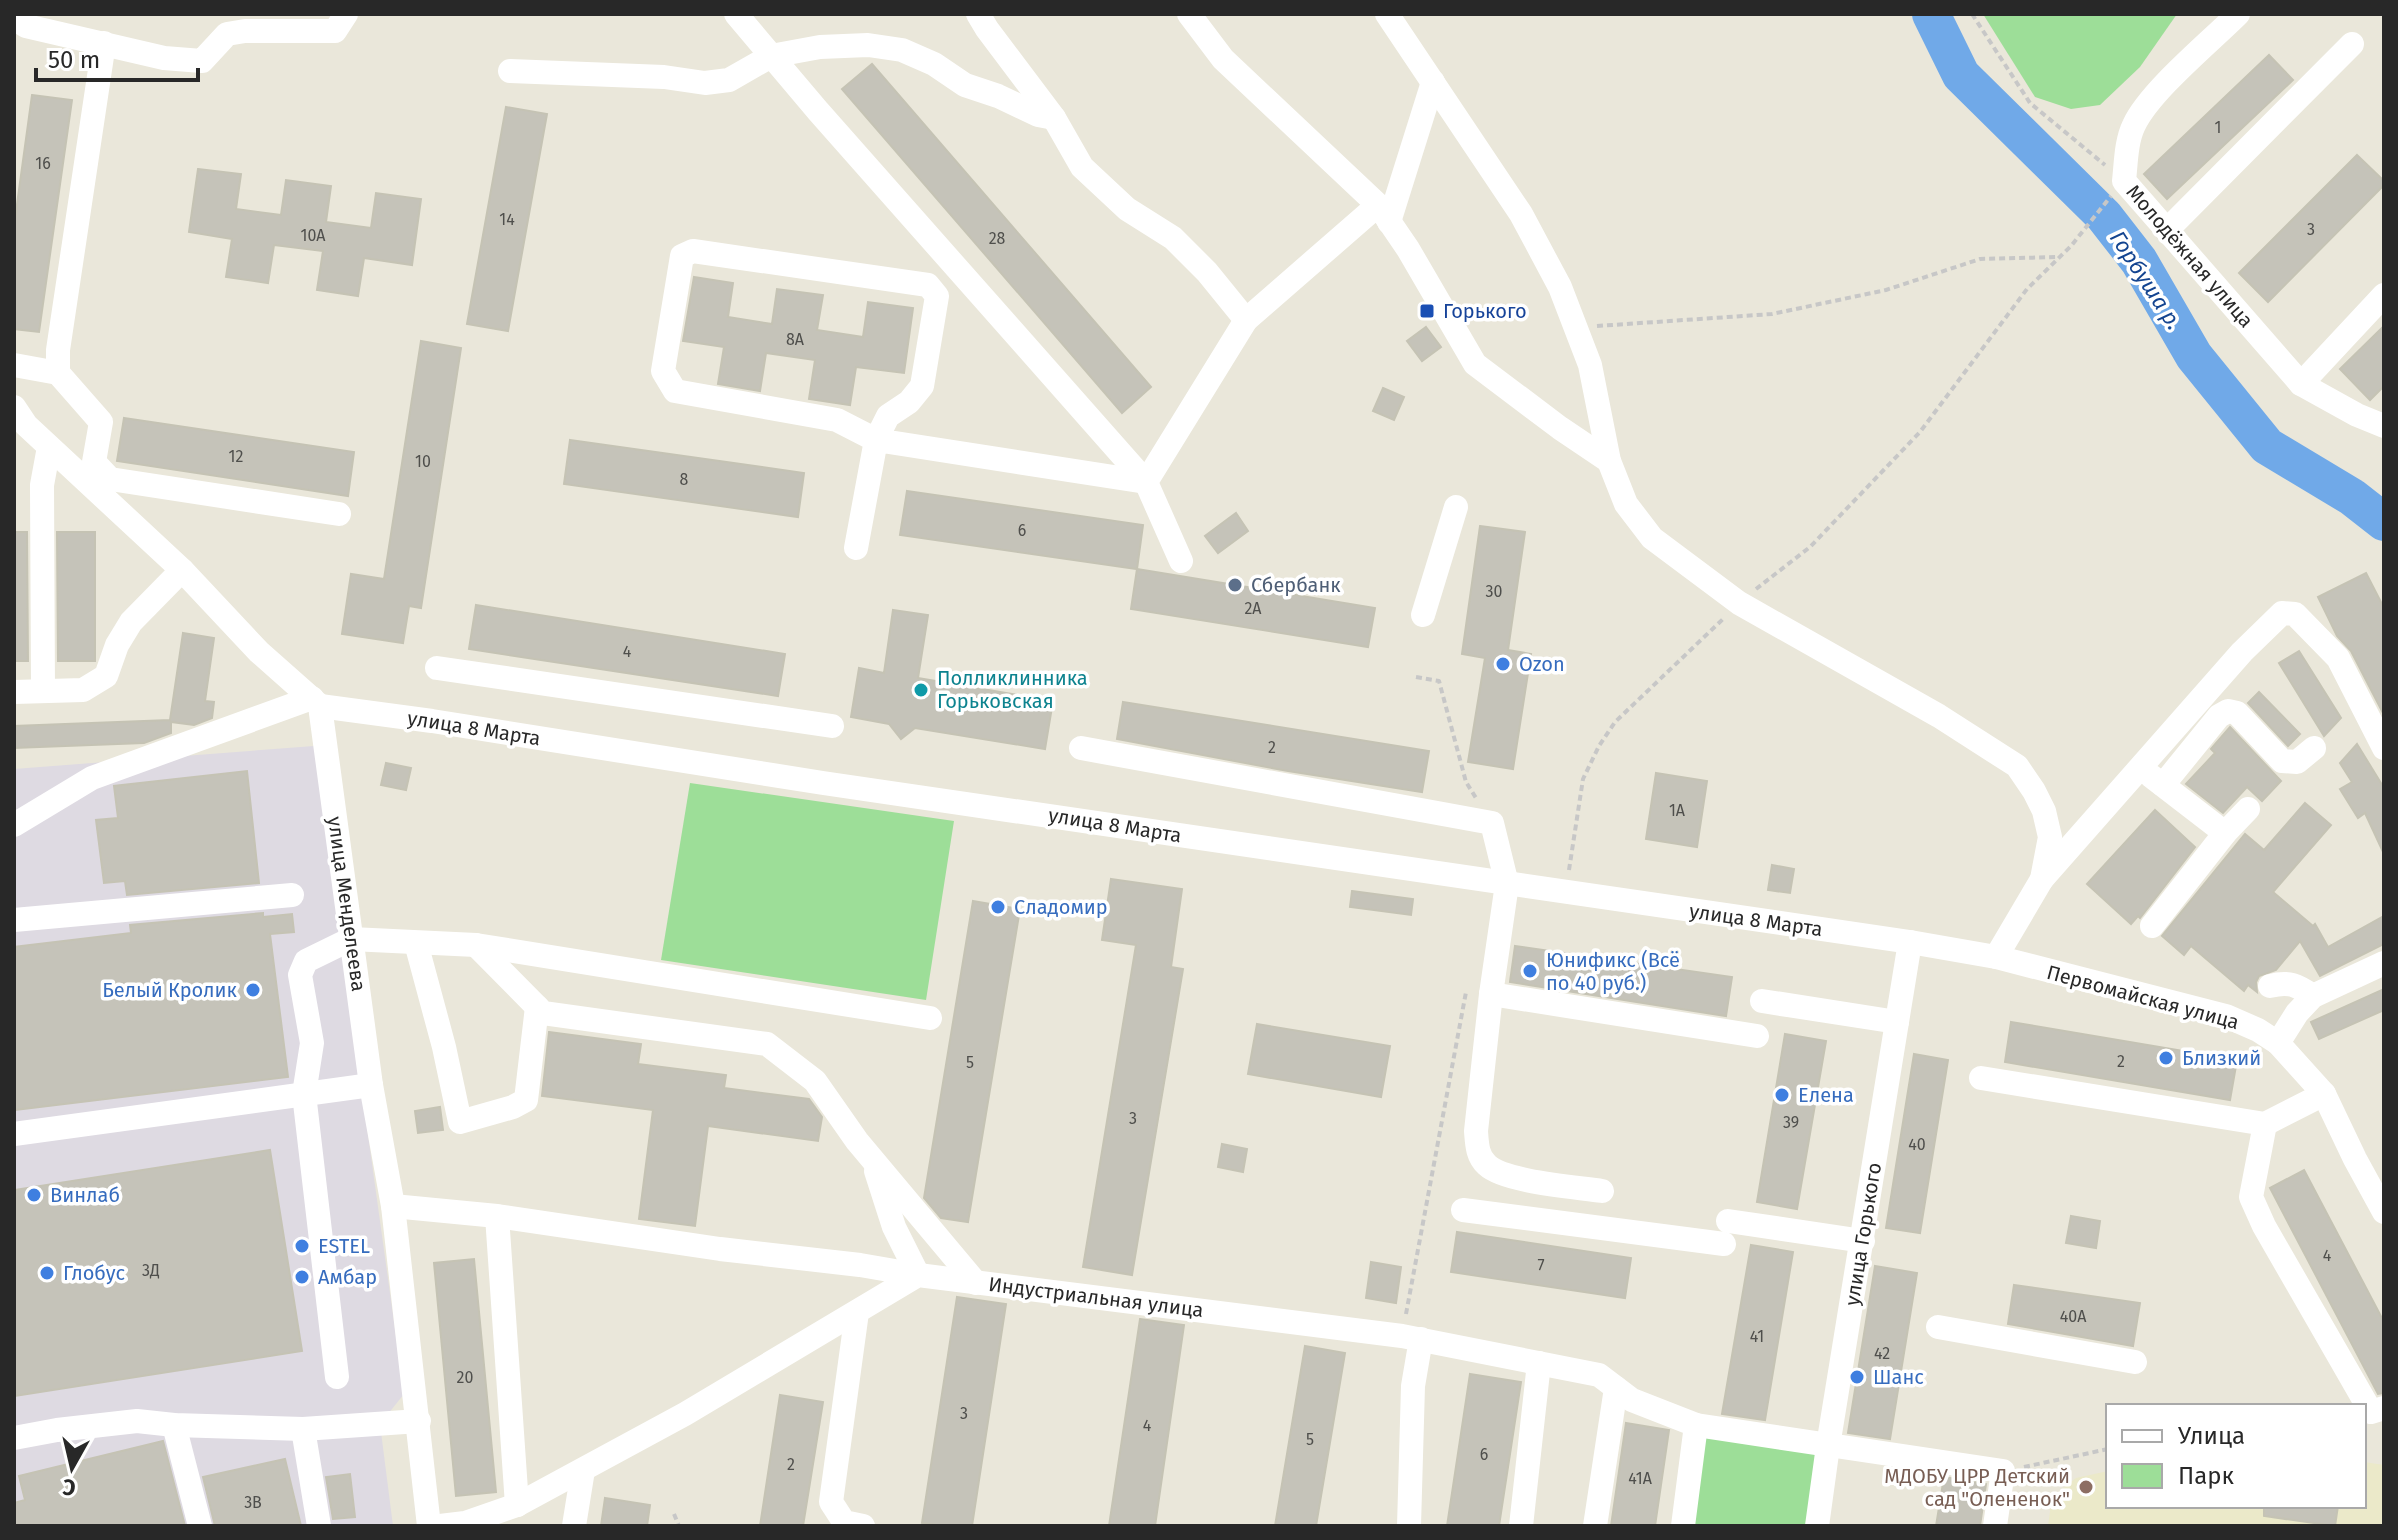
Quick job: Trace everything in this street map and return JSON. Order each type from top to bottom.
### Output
[{"type":"street","points":[[14,18],[26,26],[164,58],[202,61],[227,34],[245,31],[335,31],[346,14]]},
{"type":"street","points":[[736,14],[1146,482],[1181,561]]},
{"type":"street","points":[[978,14],[1054,118],[1082,167],[1127,209],[1173,238],[1207,272],[1246,320]]},
{"type":"street","points":[[1189,14],[1223,59],[1384,214],[1475,364],[1609,461]]},
{"type":"street","points":[[1387,14],[1521,214],[1560,287],[1590,365],[1609,461],[1626,504],[1652,538],[1739,603],[1939,716],[2017,766],[2044,811],[2050,837],[2042,879]]},
{"type":"street","name":"Молодёжная улица","points":[[2238,14],[2157,93],[2133,125],[2124,181],[2301,384],[2384,426]]},
{"type":"street","points":[[58,373],[58,350],[104,43]]},
{"type":"street","points":[[2167,230],[2352,44]]},
{"type":"street","points":[[510,71],[664,77],[705,83],[729,80],[771,56],[820,47],[868,45],[902,50],[934,64],[965,85],[1038,115],[1054,118]]},
{"type":"street","points":[[1146,482],[1246,320],[1384,214],[1433,82]]},
{"type":"street","points":[[856,548],[876,440],[888,416],[909,402],[922,386],[937,296],[928,285],[693,251],[682,256],[663,371],[675,391],[837,420],[876,440],[1146,482]]},
{"type":"street","points":[[2301,384],[2384,295]]},
{"type":"street","points":[[14,365],[58,373],[101,422],[94,462],[110,479],[339,514]]},
{"type":"street","points":[[14,407],[26,425],[182,570],[259,652],[316,702]]},
{"type":"street","points":[[43,691],[42,485],[49,447]]},
{"type":"street","points":[[1423,615],[1456,507]]},
{"type":"street","points":[[14,692],[83,690],[106,676],[117,645],[131,622],[182,570]]},
{"type":"street","points":[[1996,957],[2042,879],[2242,652],[2282,613],[2295,614],[2338,658],[2384,748]]},
{"type":"street","points":[[437,668],[832,726]]},
{"type":"street","points":[[14,825],[92,778],[316,702]]},
{"type":"street","name":"улица 8 Марта","points":[[316,702],[823,783],[1996,957]]},
{"type":"street","name":"улица Менделеева","points":[[316,702],[371,1085],[393,1206],[429,1526]]},
{"type":"street","points":[[2163,785],[2219,716],[2228,711],[2237,713],[2282,761],[2297,762],[2314,748]]},
{"type":"street","points":[[1081,748],[1492,823],[1507,884],[1479,992],[1477,1151],[1488,1166],[1509,1176],[1602,1191]]},
{"type":"street","points":[[2139,768],[2225,833]]},
{"type":"street","points":[[2152,926],[2225,833],[2248,809]]},
{"type":"street","points":[[14,920],[292,895]]},
{"type":"street","points":[[337,1377],[304,1094],[312,1043],[300,975],[306,961],[351,939],[476,945],[930,1018]]},
{"type":"street","name":"улица Горького","points":[[1817,1526],[1910,942]]},
{"type":"street","points":[[416,943],[460,1122],[513,1107],[526,1100],[537,1007]]},
{"type":"street","points":[[476,945],[543,1013],[767,1044],[815,1081],[872,1159],[976,1283]]},
{"type":"street","name":"Первомайская улица","points":[[1996,957],[2226,1016],[2278,1043],[2324,1094],[2384,1212]]},
{"type":"street","points":[[2278,1043],[2297,1013],[2313,996],[2384,963]]},
{"type":"street","points":[[2270,986],[2286,982],[2299,986],[2313,996]]},
{"type":"street","points":[[1479,992],[1757,1036]]},
{"type":"street","points":[[1762,1001],[1897,1022]]},
{"type":"street","points":[[1981,1078],[2265,1124],[2324,1094]]},
{"type":"street","points":[[14,1134],[371,1085]]},
{"type":"street","points":[[2265,1124],[2251,1197],[2264,1226],[2371,1412],[2384,1408]]},
{"type":"street","points":[[440,1526],[465,1523],[517,1505],[583,1470],[918,1275],[894,1227],[872,1159]]},
{"type":"street","name":"Индустриальная улица","points":[[393,1206],[497,1216],[720,1249],[1411,1338],[1599,1375],[1632,1400],[1696,1425],[2003,1471]]},
{"type":"street","points":[[1463,1210],[1726,1233],[1863,1241]]},
{"type":"street","points":[[497,1216],[517,1505]]},
{"type":"street","points":[[857,1312],[831,1502],[844,1522],[863,1526]]},
{"type":"street","points":[[1938,1327],[2135,1362]]},
{"type":"street","points":[[1409,1526],[1413,1386],[1411,1338]]},
{"type":"street","points":[[1521,1526],[1539,1363]]},
{"type":"street","points":[[1595,1526],[1616,1388]]},
{"type":"street","points":[[14,1438],[137,1421],[303,1429],[419,1421]]},
{"type":"street","points":[[174,1425],[200,1526]]},
{"type":"street","points":[[1683,1526],[1696,1425]]},
{"type":"street","points":[[303,1429],[319,1526]]},
{"type":"street","points":[[574,1526],[583,1470]]},
{"type":"street","points":[[1995,1526],[2003,1471]]},
{"type":"path","points":[[1566,892],[1583,779],[1615,722],[1739,603],[1810,547],[1920,432],[2027,289],[2059,257],[2124,181],[2030,103],[1972,14]]},
{"type":"path","points":[[1575,327],[1772,314],[1886,290],[1980,259],[2059,257]]},
{"type":"path","points":[[1416,677],[1439,681],[1466,782],[1492,823]]},
{"type":"path","points":[[1411,1338],[1479,992]]},
{"type":"path","points":[[2003,1471],[2106,1449]]},
{"type":"path","points":[[674,1514],[679,1526]]},
{"type":"shaded area","points":[[314,746],[404,1394],[380,1424],[393,1526],[14,1526],[14,769]]},
{"type":"shaded area","name":"МДОБУ ЦРР Детский сад \"Олененок\"","points":[[2366,1462],[2384,1465],[2384,1526],[2048,1526],[2052,1497],[2076,1478],[2106,1471],[2106,1508],[2366,1508]]},
{"type":"green space","points":[[1983,14],[2177,14],[2140,67],[2100,105],[2071,109],[2035,97]]},
{"type":"green space","points":[[690,783],[954,821],[926,1000],[661,960]]},
{"type":"green space","points":[[1696,1425],[1828,1446],[1817,1526],[1683,1526]]},
{"type":"building","points":[[2269,55],[2293,80],[2167,199],[2144,174]]},
{"type":"building","points":[[872,64],[1151,387],[1122,413],[842,89]]},
{"type":"building","points":[[32,95],[72,100],[39,332],[14,329],[14,226]]},
{"type":"building","points":[[506,107],[547,114],[508,331],[467,324]]},
{"type":"building","points":[[2357,155],[2384,181],[2384,185],[2268,302],[2239,273]]},
{"type":"building","points":[[198,169],[241,174],[236,209],[281,215],[286,180],[331,186],[326,222],[371,228],[376,193],[421,199],[412,265],[364,258],[358,296],[317,290],[323,251],[274,245],[268,283],[226,277],[232,239],[189,232]]},
{"type":"building","points":[[694,277],[733,283],[728,317],[772,324],[777,289],[823,295],[817,330],[863,337],[868,302],[913,308],[904,373],[856,367],[850,405],[809,399],[815,360],[766,353],[760,391],[718,384],[724,347],[683,341]]},
{"type":"building","points":[[2384,326],[2384,386],[2370,400],[2340,369]]},
{"type":"building","points":[[1426,327],[1441,347],[1422,361],[1407,341]]},
{"type":"building","points":[[421,341],[461,348],[421,608],[409,606],[403,643],[342,634],[351,574],[384,579]]},
{"type":"building","points":[[1383,388],[1404,397],[1394,420],[1373,411]]},
{"type":"building","points":[[124,418],[354,452],[348,496],[117,461]]},
{"type":"building","points":[[570,440],[804,473],[798,517],[564,484]]},
{"type":"building","points":[[907,491],[1143,525],[1137,569],[900,535]]},
{"type":"building","points":[[1236,513],[1248,531],[1218,553],[1205,536]]},
{"type":"building","points":[[1480,526],[1525,532],[1508,650],[1531,654],[1513,769],[1468,762],[1485,658],[1462,654]]},
{"type":"building","points":[[14,532],[27,532],[28,661],[14,661]]},
{"type":"building","points":[[57,532],[95,532],[95,661],[58,661]]},
{"type":"building","points":[[1137,569],[1375,608],[1368,647],[1131,609]]},
{"type":"building","points":[[2366,573],[2384,608],[2384,715],[2351,651],[2337,636],[2318,597]]},
{"type":"building","points":[[476,605],[785,654],[778,696],[469,649]]},
{"type":"building","name":"Полликлинника Горьковская","points":[[893,610],[928,615],[918,678],[1053,701],[1045,749],[915,728],[901,739],[889,724],[851,717],[859,668],[884,673]]},
{"type":"building","points":[[183,633],[214,638],[205,701],[214,702],[212,718],[194,725],[171,722],[171,733],[144,743],[14,748],[14,726],[170,720]]},
{"type":"building","points":[[2299,651],[2341,718],[2324,736],[2279,663]]},
{"type":"building","points":[[2259,692],[2300,734],[2288,746],[2248,703]]},
{"type":"building","points":[[1123,702],[1429,751],[1422,792],[1117,739]]},
{"type":"building","points":[[2230,727],[2281,781],[2262,801],[2247,787],[2223,813],[2186,784],[2215,753],[2211,749]]},
{"type":"building","points":[[2357,744],[2384,788],[2384,854],[2365,813],[2358,818],[2340,789],[2352,782],[2340,763]]},
{"type":"building","points":[[386,763],[411,768],[406,790],[381,785]]},
{"type":"building","points":[[247,771],[259,883],[127,895],[125,881],[104,883],[96,820],[118,818],[114,786]]},
{"type":"building","points":[[1656,773],[1707,781],[1697,847],[1646,839]]},
{"type":"building","points":[[2305,803],[2331,825],[2273,892],[2313,926],[2315,924],[2328,947],[2384,916],[2384,944],[2320,976],[2300,941],[2276,970],[2259,976],[2257,992],[2248,985],[2244,991],[2191,946],[2184,955],[2162,936],[2245,834],[2264,850]]},
{"type":"building","points":[[2155,810],[2195,847],[2140,918],[2138,916],[2131,924],[2087,884]]},
{"type":"building","points":[[1772,865],[1794,869],[1790,893],[1768,890]]},
{"type":"building","points":[[1111,879],[1182,889],[1171,967],[1183,969],[1132,1275],[1083,1267],[1136,945],[1102,940]]},
{"type":"building","points":[[1352,891],[1413,899],[1411,915],[1350,907]]},
{"type":"building","points":[[973,901],[1020,909],[968,1222],[941,1218],[924,1198]]},
{"type":"building","points":[[263,913],[263,917],[292,914],[294,932],[270,934],[288,1077],[14,1110],[14,947],[131,933],[130,925]]},
{"type":"building","points":[[1515,946],[1732,977],[1726,1016],[1510,982]]},
{"type":"building","points":[[2384,989],[2384,1010],[2319,1039],[2311,1022]]},
{"type":"building","points":[[2011,1022],[2237,1060],[2230,1100],[2005,1062]]},
{"type":"building","points":[[1257,1024],[1390,1046],[1381,1097],[1248,1074]]},
{"type":"building","points":[[549,1032],[641,1044],[638,1064],[726,1075],[724,1088],[809,1099],[822,1117],[818,1141],[708,1126],[695,1226],[639,1219],[653,1110],[542,1096]]},
{"type":"building","points":[[1785,1034],[1826,1041],[1797,1209],[1757,1202]]},
{"type":"building","points":[[1914,1054],[1948,1060],[1920,1233],[1886,1228]]},
{"type":"building","points":[[440,1107],[443,1130],[418,1133],[415,1111]]},
{"type":"building","points":[[1222,1144],[1247,1149],[1243,1172],[1218,1167]]},
{"type":"building","points":[[270,1150],[302,1351],[14,1396],[14,1190]]},
{"type":"building","points":[[2304,1170],[2384,1322],[2384,1393],[2378,1394],[2270,1188]]},
{"type":"building","points":[[2071,1216],[2100,1221],[2096,1248],[2066,1243]]},
{"type":"building","points":[[1457,1232],[1631,1258],[1625,1298],[1451,1272]]},
{"type":"building","points":[[1751,1245],[1793,1252],[1765,1420],[1722,1414]]},
{"type":"building","points":[[474,1259],[496,1492],[456,1496],[434,1263]]},
{"type":"building","points":[[1371,1262],[1401,1267],[1396,1303],[1366,1298]]},
{"type":"building","points":[[1875,1266],[1917,1273],[1890,1439],[1848,1433]]},
{"type":"building","points":[[2014,1285],[2140,1303],[2133,1346],[2008,1324]]},
{"type":"building","points":[[957,1297],[1006,1304],[972,1526],[922,1523]]},
{"type":"building","points":[[1140,1319],[1184,1325],[1155,1526],[1109,1526]]},
{"type":"building","points":[[1305,1346],[1345,1353],[1316,1526],[1275,1526]]},
{"type":"building","points":[[1470,1374],[1521,1382],[1499,1526],[1447,1526]]},
{"type":"building","points":[[780,1395],[823,1402],[803,1526],[760,1526]]},
{"type":"building","points":[[1626,1423],[1669,1430],[1655,1526],[1611,1526]]},
{"type":"building","points":[[163,1441],[185,1526],[14,1526],[14,1503],[25,1500],[19,1476]]},
{"type":"building","points":[[285,1459],[301,1526],[215,1526],[203,1477]]},
{"type":"building","points":[[350,1474],[355,1517],[333,1519],[326,1477]]},
{"type":"building","points":[[1944,1477],[1986,1484],[1980,1526],[1936,1526]]},
{"type":"building","points":[[605,1498],[650,1505],[647,1526],[601,1526]]},
{"type":"building","points":[[2264,1508],[2338,1508],[2335,1526],[2264,1516]]},
{"type":"waterway","name":"Горбуша р.","points":[[1931,14],[1961,75],[2104,216],[2139,261],[2194,356],[2267,446],[2352,497],[2384,522]]},
{"type":"place","name":"Горького","points":[[1427,311]]},
{"type":"place","name":"Сбербанк","points":[[1235,585]]},
{"type":"place","name":"Ozon","points":[[1503,664]]},
{"type":"place","name":"Полликлинника Горьковская","points":[[921,690]]},
{"type":"place","name":"Сладомир","points":[[998,907]]},
{"type":"place","name":"Юнификс (Всё по 40 руб.)","points":[[1530,971]]},
{"type":"place","name":"Белый Кролик","points":[[253,990]]},
{"type":"place","name":"Близкий","points":[[2166,1058]]},
{"type":"place","name":"Елена","points":[[1782,1095]]},
{"type":"place","name":"Винлаб","points":[[34,1195]]},
{"type":"place","name":"ESTEL","points":[[302,1246]]},
{"type":"place","name":"Глобус","points":[[47,1273]]},
{"type":"place","name":"Амбар","points":[[302,1277]]},
{"type":"place","name":"Шанс","points":[[1857,1377]]},
{"type":"place","name":"МДОБУ ЦРР Детский сад \"Олененок\"","points":[[2086,1487]]}]
